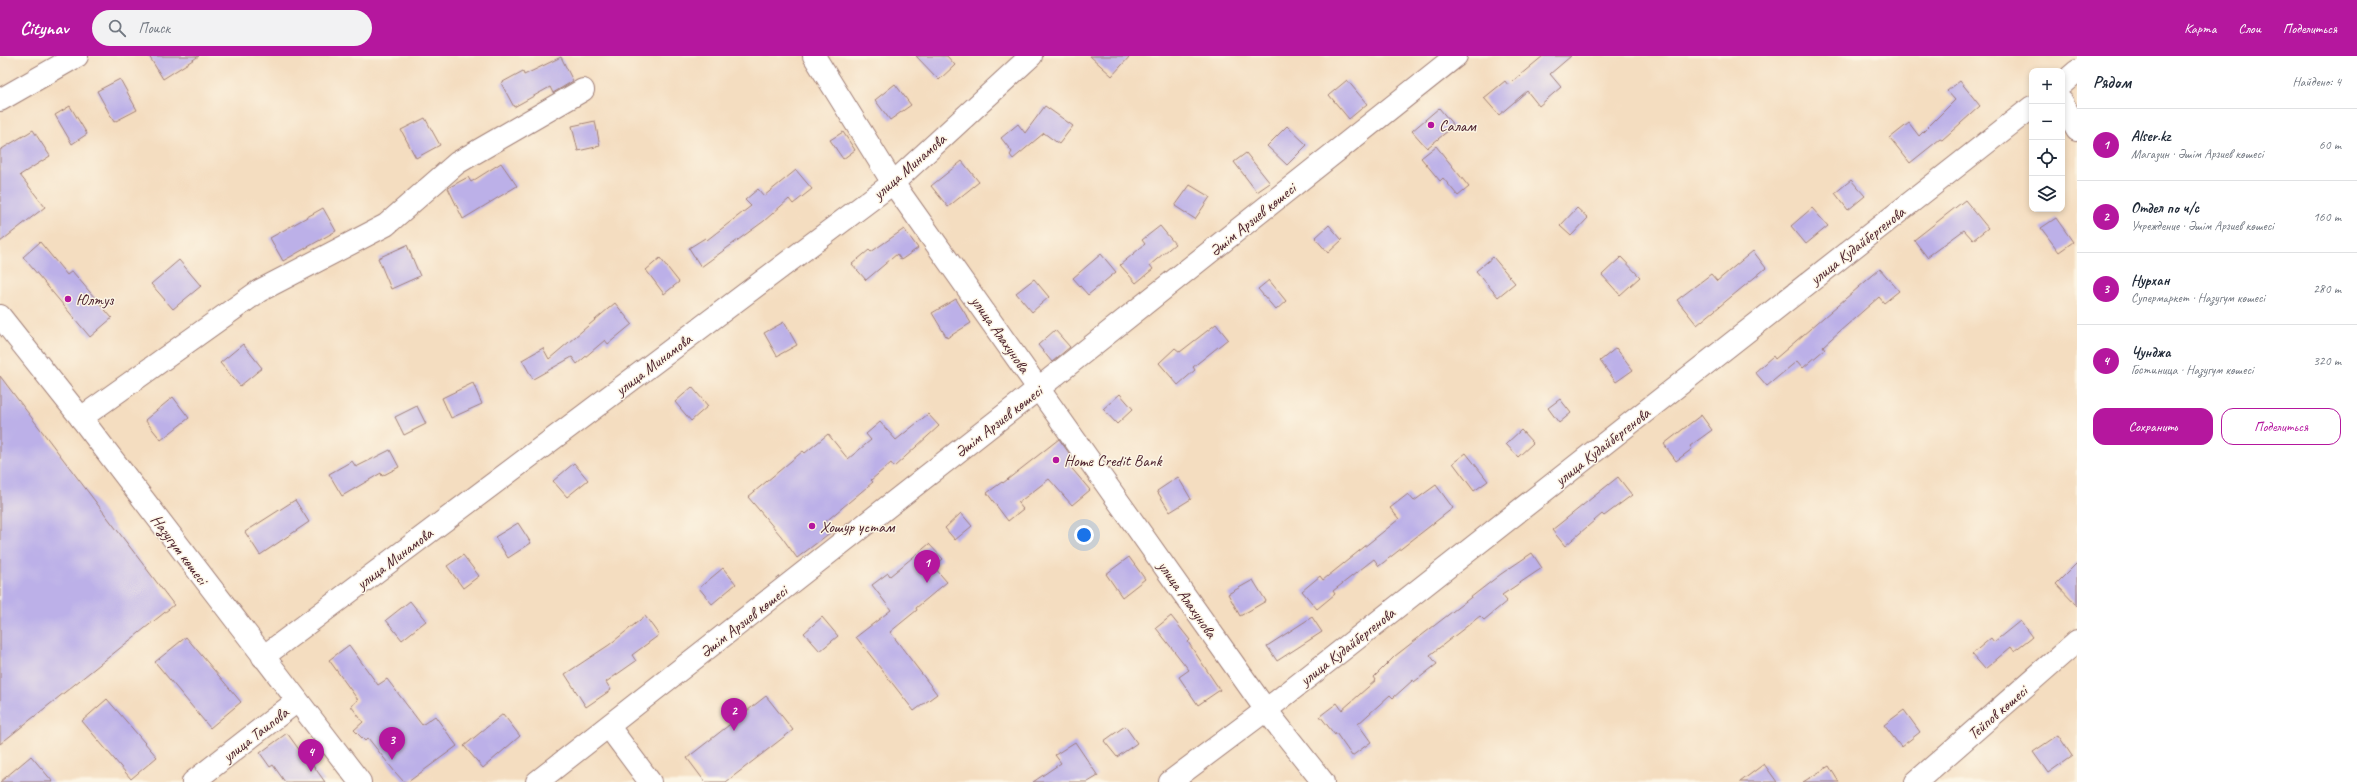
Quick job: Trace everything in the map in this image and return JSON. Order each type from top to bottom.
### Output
[{"type":"street","points":[[0,100],[76,56]]},
{"type":"street","name":"улица Алахунова","points":[[814,56],[893,183],[1266,710],[1323,782]]},
{"type":"street","name":"улица Минамова","points":[[263,657],[893,183],[1030,56]]},
{"type":"street","name":"Әшім Арзиев көшесі","points":[[537,782],[1039,388],[1456,56]]},
{"type":"street","points":[[2065,81],[2077,71]]},
{"type":"street","points":[[81,418],[259,290],[386,225],[456,163],[583,90]]},
{"type":"street","points":[[2063,104],[2077,130]]},
{"type":"street","name":"улица Кудайбергенова","points":[[1170,782],[1266,710],[2029,109]]},
{"type":"street","name":"Назугум көшесі","points":[[0,316],[81,418],[360,782]]},
{"type":"street","name":"Тейпов көшесі","points":[[1916,782],[2077,641]]},
{"type":"street","name":"улица Таипова","points":[[193,782],[297,701]]},
{"type":"street","points":[[609,727],[650,782]]},
{"type":"building","points":[[149,56],[199,56],[163,79]]},
{"type":"building","points":[[916,56],[947,56],[955,65],[939,80]]},
{"type":"building","points":[[1090,56],[1130,56],[1112,76]]},
{"type":"building","points":[[1543,56],[1571,56],[1550,74],[1561,87],[1539,106],[1527,91],[1499,115],[1484,98],[1505,81],[1508,85]]},
{"type":"building","points":[[561,57],[573,81],[553,93],[550,87],[514,107],[501,83],[523,71],[524,75]]},
{"type":"building","points":[[120,79],[137,110],[114,122],[97,91]]},
{"type":"building","points":[[1347,80],[1367,104],[1349,119],[1329,95]]},
{"type":"building","points":[[1960,81],[1980,106],[1942,140],[1940,139],[1910,163],[1890,138],[1909,123],[1919,136],[1955,100],[1947,91]]},
{"type":"building","points":[[895,84],[911,105],[890,120],[875,100]]},
{"type":"building","points":[[70,106],[87,134],[72,144],[55,115]]},
{"type":"building","points":[[1045,106],[1073,126],[1059,144],[1044,133],[1013,159],[1010,155],[1012,152],[1001,138],[1018,124],[1025,133]]},
{"type":"building","points":[[1439,108],[1454,126],[1427,148],[1412,131]]},
{"type":"building","points":[[425,118],[440,145],[416,158],[401,130]]},
{"type":"building","points":[[595,121],[600,146],[578,151],[572,126]]},
{"type":"building","points":[[1287,126],[1307,145],[1287,165],[1267,146]]},
{"type":"building","points":[[33,130],[50,156],[20,175],[45,207],[0,242],[0,150]]},
{"type":"building","points":[[843,132],[855,150],[843,159],[830,140]]},
{"type":"building","points":[[1436,146],[1469,187],[1458,196],[1443,178],[1440,181],[1421,158]]},
{"type":"building","points":[[1246,153],[1270,183],[1257,192],[1234,162]]},
{"type":"building","points":[[962,161],[979,182],[948,207],[931,186]]},
{"type":"building","points":[[501,163],[517,186],[463,219],[448,188],[468,177],[471,182]]},
{"type":"building","points":[[796,170],[812,189],[793,204],[789,199],[764,221],[701,267],[689,248],[705,238],[707,240],[751,206],[745,200],[758,189],[764,196]]},
{"type":"building","points":[[1851,180],[1865,196],[1848,210],[1835,193]]},
{"type":"building","points":[[1190,185],[1210,197],[1195,219],[1175,206]]},
{"type":"building","points":[[1965,200],[1988,228],[1973,240],[1964,230],[1927,257],[1914,240]]},
{"type":"building","points":[[323,208],[336,231],[283,261],[270,238]]},
{"type":"building","points":[[1577,208],[1588,218],[1571,236],[1560,226]]},
{"type":"building","points":[[1812,208],[1828,226],[1806,244],[1791,226]]},
{"type":"building","points":[[2056,218],[2073,242],[2059,252],[2041,228]]},
{"type":"building","points":[[1329,225],[1342,240],[1328,253],[1315,238]]},
{"type":"building","points":[[1160,226],[1175,244],[1150,265],[1153,269],[1136,283],[1120,265],[1145,244],[1142,240]]},
{"type":"building","points":[[904,229],[918,248],[901,260],[897,254],[866,280],[852,264],[869,250],[871,252]]},
{"type":"building","points":[[40,242],[67,275],[72,271],[112,318],[90,337],[23,257]]},
{"type":"building","points":[[407,245],[420,276],[391,289],[378,258]]},
{"type":"building","points":[[1753,251],[1766,268],[1697,325],[1677,300],[1711,274],[1717,281]]},
{"type":"building","points":[[1101,254],[1116,272],[1088,295],[1073,278]]},
{"type":"building","points":[[1493,257],[1515,283],[1498,297],[1476,271]]},
{"type":"building","points":[[1621,257],[1640,277],[1620,295],[1602,275]]},
{"type":"building","points":[[660,258],[679,282],[664,294],[646,270]]},
{"type":"building","points":[[179,260],[201,286],[173,309],[151,284]]},
{"type":"building","points":[[1880,269],[1899,291],[1884,303],[1879,297],[1823,346],[1825,349],[1803,368],[1797,361],[1767,386],[1755,372],[1773,356],[1775,359]]},
{"type":"building","points":[[1034,279],[1049,297],[1032,312],[1016,293]]},
{"type":"building","points":[[1269,280],[1286,301],[1276,310],[1258,289]]},
{"type":"building","points":[[956,299],[971,323],[947,338],[932,313]]},
{"type":"building","points":[[615,303],[632,324],[608,344],[605,340],[577,364],[572,357],[533,379],[522,360],[543,348],[549,359]]},
{"type":"building","points":[[784,322],[797,345],[777,356],[764,333]]},
{"type":"building","points":[[1216,324],[1228,339],[1193,367],[1195,370],[1178,385],[1159,363],[1175,348],[1180,352]]},
{"type":"building","points":[[1055,330],[1070,347],[1052,362],[1038,345]]},
{"type":"building","points":[[243,344],[262,368],[240,386],[220,363]]},
{"type":"building","points":[[1616,348],[1633,370],[1616,382],[1600,361]]},
{"type":"building","points":[[0,376],[174,605],[0,744]]},
{"type":"building","points":[[473,383],[482,404],[451,418],[442,398]]},
{"type":"building","points":[[692,387],[708,406],[691,421],[675,402]]},
{"type":"building","points":[[1120,394],[1133,409],[1117,424],[1103,409]]},
{"type":"building","points":[[173,397],[189,418],[161,440],[145,420]]},
{"type":"building","points":[[1560,399],[1571,413],[1559,423],[1548,408]]},
{"type":"building","points":[[417,406],[426,424],[404,435],[395,417]]},
{"type":"building","points":[[928,414],[939,426],[894,467],[891,463],[871,480],[873,482],[824,523],[831,532],[797,558],[781,536],[748,497],[803,451],[805,453],[828,434],[848,459],[871,440],[866,434],[880,422],[896,440]]},
{"type":"building","points":[[1701,415],[1712,430],[1690,446],[1692,449],[1676,461],[1664,444]]},
{"type":"building","points":[[1521,430],[1533,443],[1518,457],[1506,444]]},
{"type":"building","points":[[1059,439],[1074,460],[1068,464],[1090,490],[1072,505],[1049,479],[1018,503],[1023,509],[1008,521],[987,493],[1002,482],[1003,483]]},
{"type":"building","points":[[390,450],[399,467],[382,476],[381,473],[342,496],[329,474],[352,461],[356,467]]},
{"type":"building","points":[[1466,453],[1488,481],[1474,491],[1453,463]]},
{"type":"building","points":[[574,463],[588,480],[567,497],[553,481]]},
{"type":"building","points":[[1178,477],[1191,499],[1170,512],[1157,491]]},
{"type":"building","points":[[1618,477],[1632,495],[1604,516],[1602,514],[1565,546],[1552,530]]},
{"type":"building","points":[[1436,485],[1453,508],[1379,566],[1374,559],[1333,591],[1335,594],[1317,609],[1302,591],[1320,576],[1323,580],[1399,519],[1390,508],[1408,494],[1414,501]]},
{"type":"building","points":[[295,500],[309,522],[260,555],[245,532]]},
{"type":"building","points":[[961,513],[972,526],[955,540],[945,528]]},
{"type":"building","points":[[518,523],[531,543],[508,558],[495,537]]},
{"type":"building","points":[[929,544],[943,559],[934,567],[947,582],[916,608],[917,610],[890,632],[937,694],[914,711],[856,637],[891,610],[872,585],[888,573],[890,576]]},
{"type":"building","points":[[1532,553],[1542,568],[1502,595],[1507,601],[1484,620],[1480,616],[1430,655],[1437,664],[1414,682],[1413,680],[1393,698],[1390,695],[1358,724],[1371,742],[1352,756],[1336,733],[1335,735],[1320,716],[1337,703],[1342,710],[1376,680],[1374,677],[1395,656],[1501,574]]},
{"type":"building","points":[[463,555],[479,576],[463,588],[447,566]]},
{"type":"building","points":[[1129,557],[1145,579],[1122,597],[1106,574]]},
{"type":"building","points":[[2077,563],[2077,606],[2056,584]]},
{"type":"building","points":[[723,568],[736,584],[712,604],[699,588]]},
{"type":"building","points":[[1253,580],[1266,601],[1240,616],[1228,594]]},
{"type":"building","points":[[410,601],[426,621],[402,640],[386,620]]},
{"type":"building","points":[[645,616],[659,635],[632,655],[636,661],[606,682],[611,690],[586,707],[565,674],[609,645]]},
{"type":"building","points":[[1171,616],[1190,640],[1188,642],[1220,690],[1198,705],[1179,677],[1189,670],[1156,628]]},
{"type":"building","points":[[822,617],[838,636],[820,651],[804,633]]},
{"type":"building","points":[[1312,617],[1322,632],[1277,661],[1267,646]]},
{"type":"building","points":[[2020,621],[2032,637],[2014,651],[2011,647],[1985,669],[1972,654],[1991,638],[1994,642]]},
{"type":"building","points":[[186,637],[241,702],[210,728],[155,662]]},
{"type":"building","points":[[349,645],[378,685],[387,679],[422,725],[435,716],[457,746],[408,782],[404,782],[368,738],[365,741],[354,730],[363,722],[351,706],[358,700],[329,660]]},
{"type":"building","points":[[766,696],[793,730],[726,782],[705,782],[687,758]]},
{"type":"building","points":[[107,699],[157,757],[131,779],[82,721]]},
{"type":"building","points":[[1904,710],[1920,732],[1901,747],[1884,725]]},
{"type":"building","points":[[503,714],[520,736],[483,768],[464,746]]},
{"type":"building","points":[[1125,726],[1137,743],[1117,757],[1104,741]]},
{"type":"building","points":[[287,733],[325,782],[285,782],[273,765],[270,767],[260,753]]},
{"type":"building","points":[[2058,735],[2072,756],[2048,773],[2033,752]]},
{"type":"building","points":[[1075,742],[1098,776],[1088,782],[1033,782],[1061,763],[1055,755]]},
{"type":"building","points":[[31,756],[53,782],[0,782]]},
{"type":"building","points":[[1764,764],[1777,782],[1740,782]]},
{"type":"building","points":[[1829,766],[1839,782],[1803,782]]},
{"type":"place","name":"Салам","points":[[1431,125]]},
{"type":"place","name":"Юлтуз","points":[[68,299]]},
{"type":"place","name":"Home Credit Bank","points":[[1056,460]]},
{"type":"place","name":"Хошур устам","points":[[812,526]]},
{"type":"place","name":"Alser.kz","points":[[927,583]]},
{"type":"place","name":"Отдел по ч/с","points":[[734,731]]},
{"type":"place","name":"Нурхан","points":[[392,760]]},
{"type":"place","name":"Чунджа","points":[[311,772]]}]
